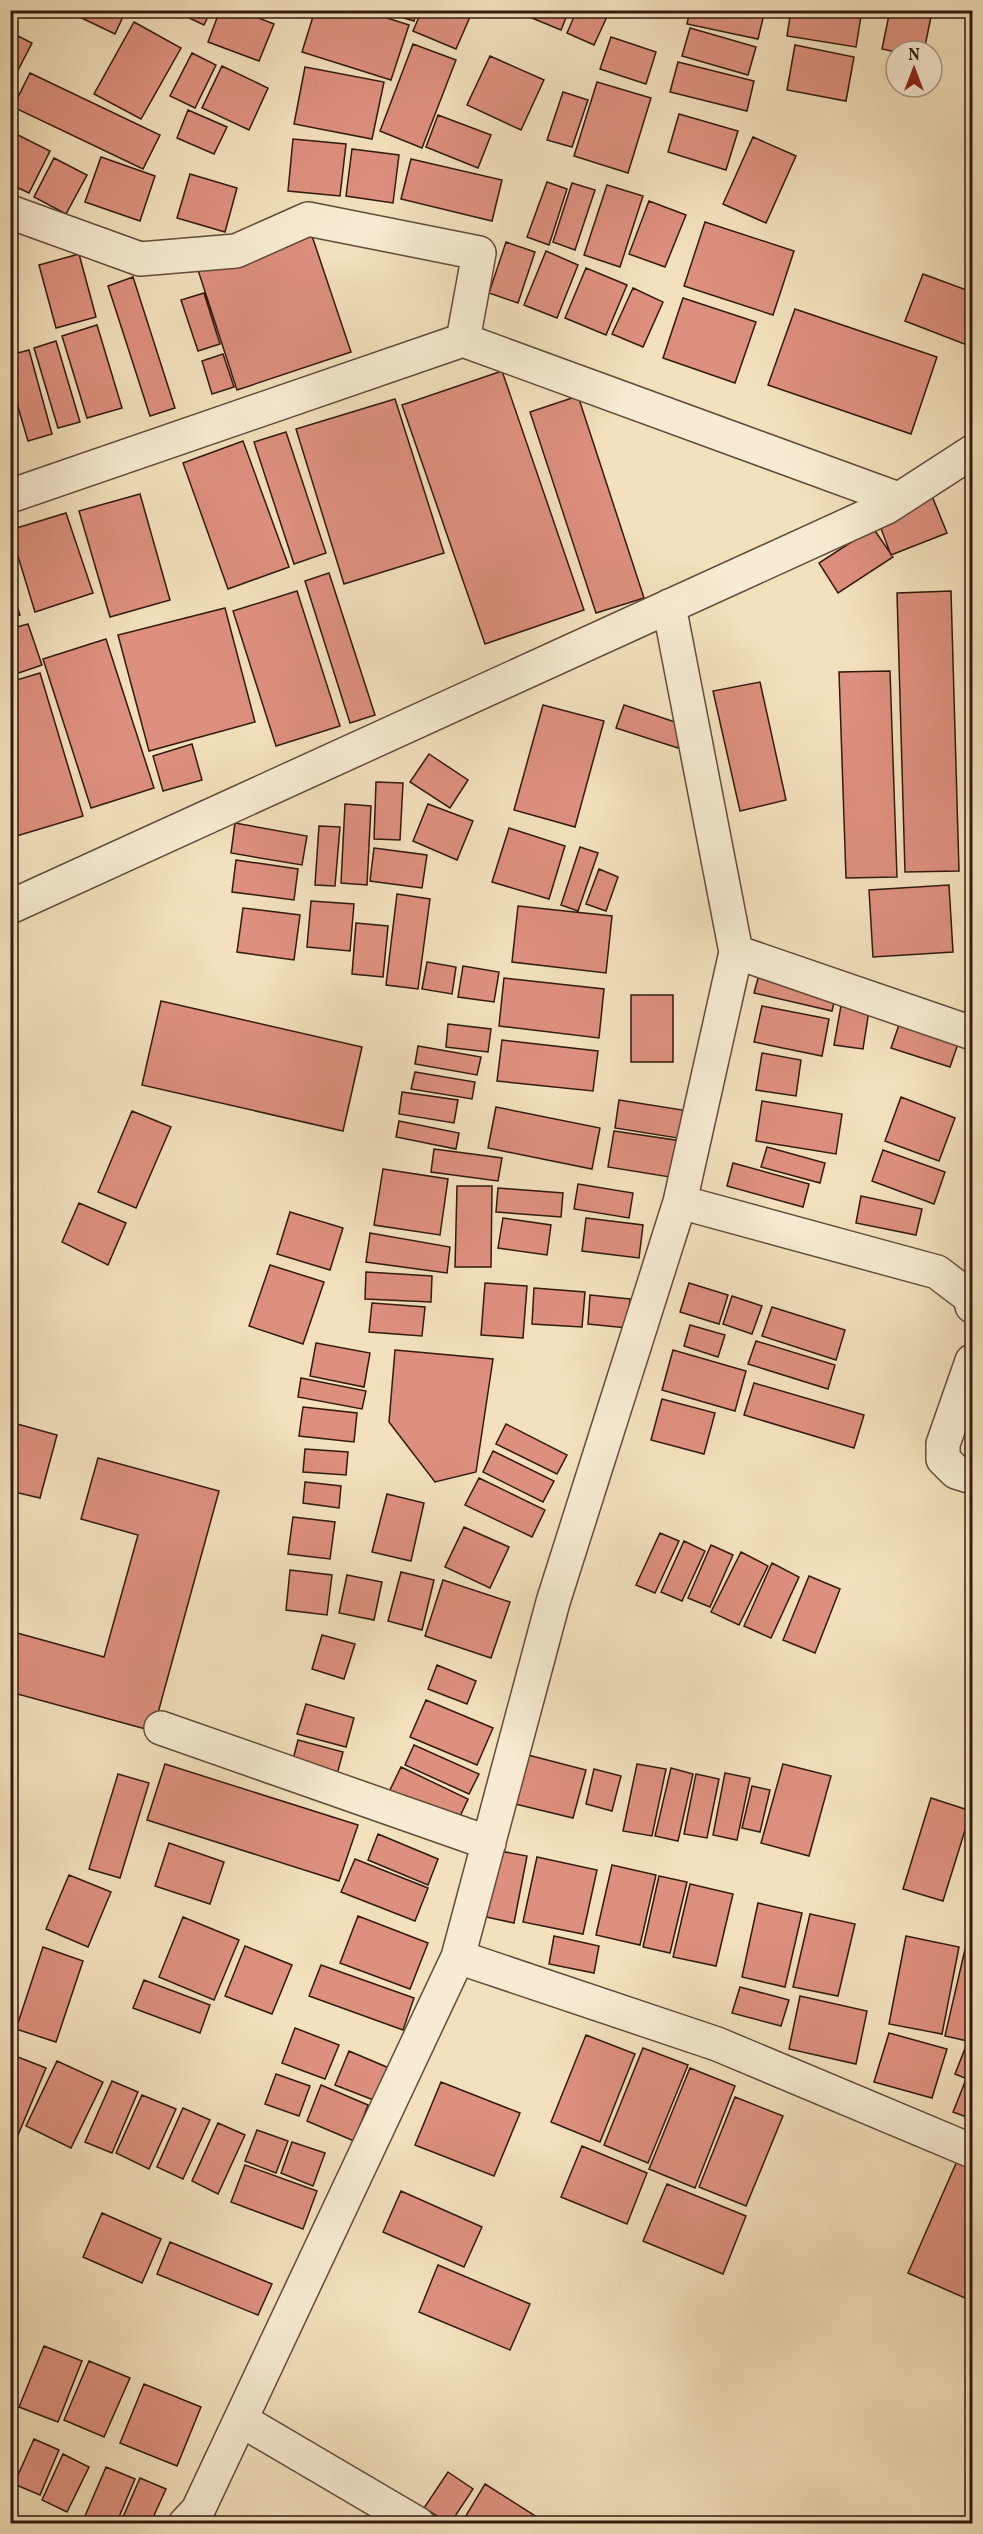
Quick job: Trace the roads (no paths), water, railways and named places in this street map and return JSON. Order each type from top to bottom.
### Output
[{"type":"street","points":[[10,212],[140,259],[236,251],[308,219],[479,253],[462,340]]},
{"type":"street","points":[[10,496],[462,340],[898,499]]},
{"type":"street","points":[[10,907],[887,507],[972,452]]},
{"type":"street","points":[[185,2523],[198,2510],[459,1957],[553,1602],[680,1202],[736,952],[669,606]]},
{"type":"street","points":[[736,952],[972,1033]]},
{"type":"street","points":[[680,1202],[936,1272],[970,1297],[972,1305]]},
{"type":"street","points":[[972,1361],[943,1444],[943,1459],[956,1472],[972,1477]]},
{"type":"street","points":[[161,1728],[489,1843]]},
{"type":"street","points":[[459,1957],[717,2044],[972,2151]]},
{"type":"street","points":[[241,2420],[418,2523]]}]
